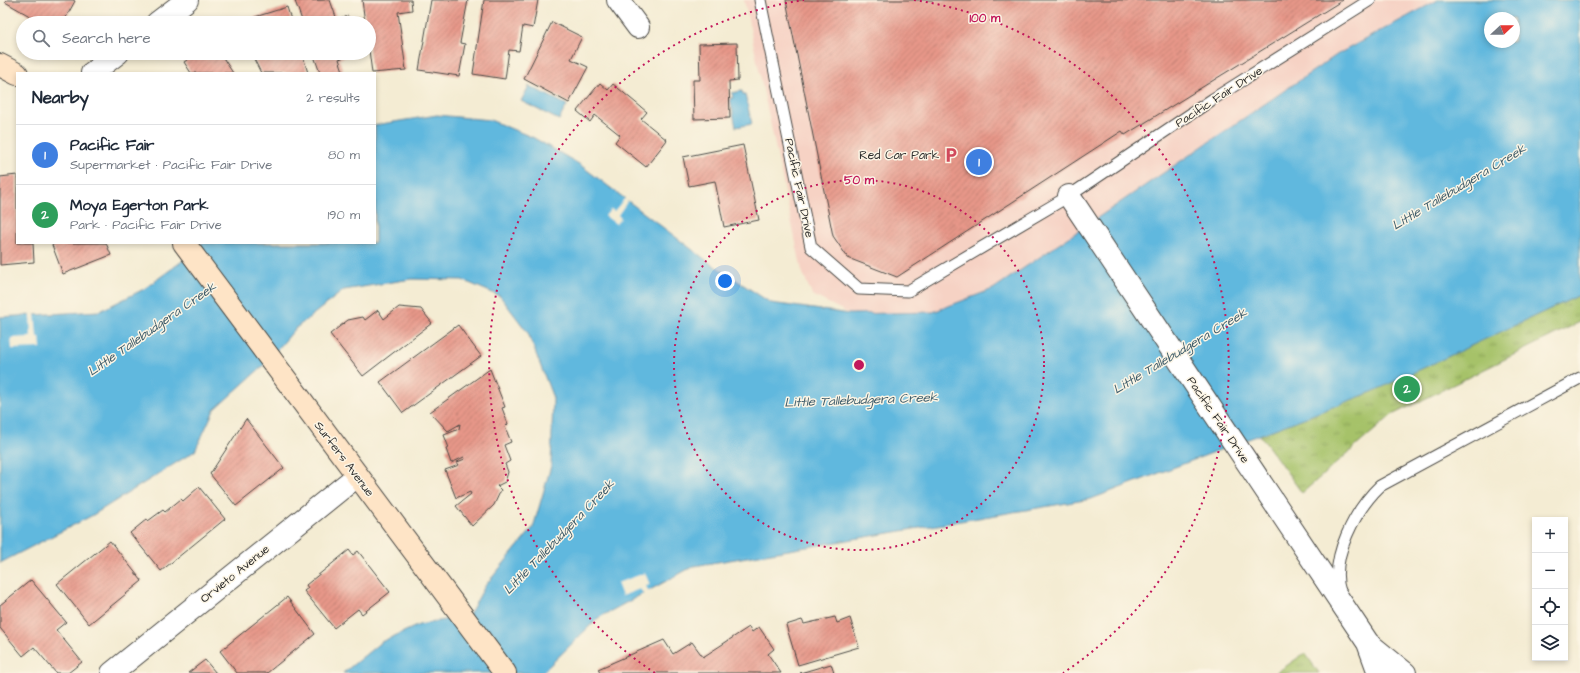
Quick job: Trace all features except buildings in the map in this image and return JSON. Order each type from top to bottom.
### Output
[{"type":"street","points":[[166,16],[187,0]]},
{"type":"street","points":[[618,0],[638,26]]},
{"type":"street","points":[[93,72],[109,60]]},
{"type":"street","points":[[0,65],[16,73]]},
{"type":"street","name":"Pacific Fair Drive","points":[[1069,196],[1368,643],[1379,673]]},
{"type":"street","name":"Surfers Avenue","points":[[185,244],[505,673]]},
{"type":"street","name":"Orvieto Avenue","points":[[112,673],[357,476]]},
{"type":"street","name":"Pacific Fair Drive","points":[[1368,643],[1405,673]]},
{"type":"lane","name":"Pacific Fair Drive","points":[[760,0],[811,247],[859,288],[908,291],[1069,196],[1213,99],[1370,0]]},
{"type":"lane","points":[[1344,608],[1338,579],[1340,561],[1349,530],[1357,513],[1367,498],[1380,486],[1580,378]]},
{"type":"shaded area","points":[[744,0],[1441,0],[1338,54],[993,289],[933,312],[850,314],[812,295],[802,271]]},
{"type":"green space","points":[[1580,295],[1580,322],[1392,415],[1302,493],[1260,435],[1431,363]]},
{"type":"green space","points":[[1305,653],[1319,673],[1276,673]]},
{"type":"water","name":"Little Tallebudgera Creek","points":[[1438,0],[1580,0],[1580,295],[1372,392],[1091,499],[694,566],[598,618],[542,673],[343,673],[381,642],[419,625],[469,615],[485,586],[533,528],[551,466],[553,398],[528,333],[500,296],[462,280],[411,279],[344,290],[296,328],[265,364],[214,410],[195,451],[93,515],[0,563],[0,317],[100,311],[144,289],[185,259],[200,244],[376,244],[376,125],[437,115],[490,120],[534,138],[579,164],[710,263],[771,303],[850,314],[933,312],[993,289],[1338,54]]},
{"type":"water","points":[[529,86],[567,105],[559,120],[521,101]]},
{"type":"water","points":[[742,91],[743,95],[745,95],[752,124],[736,127],[730,98],[733,98],[732,93]]},
{"type":"pier","points":[[626,197],[629,199],[618,215],[621,218],[616,224],[605,216],[611,209],[614,211]]},
{"type":"pier","points":[[30,313],[35,313],[37,337],[40,337],[41,348],[12,349],[11,338],[31,337]]},
{"type":"pier","points":[[645,573],[650,585],[646,586],[649,592],[644,595],[640,589],[622,596],[617,583]]},
{"type":"place","name":"Red Car Park","points":[[951,155]]},
{"type":"place","name":"Pacific Fair","points":[[979,162]]},
{"type":"place","name":"Moya Egerton Park","points":[[1407,389]]}]
